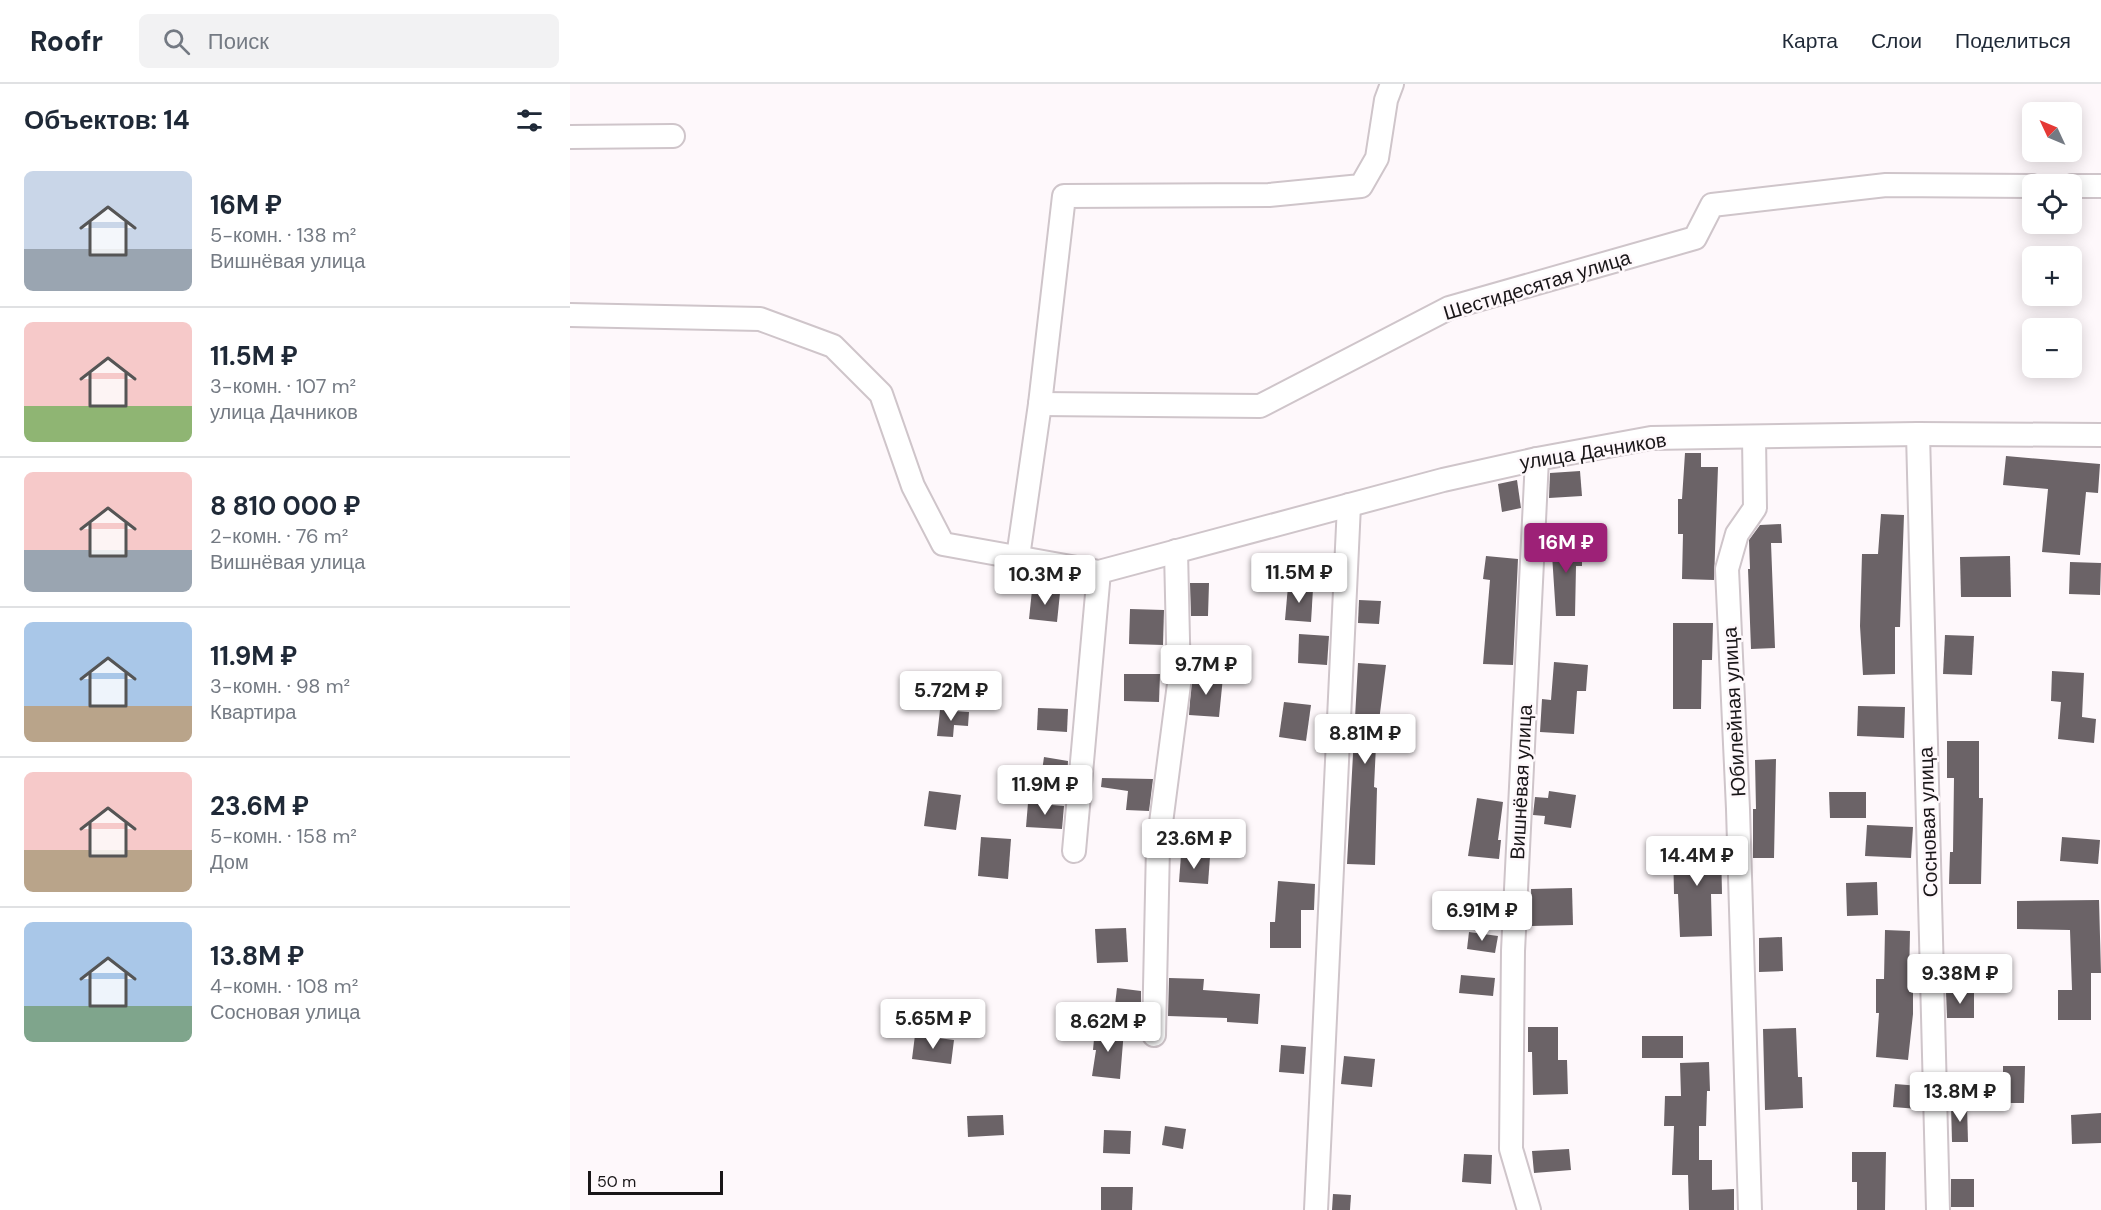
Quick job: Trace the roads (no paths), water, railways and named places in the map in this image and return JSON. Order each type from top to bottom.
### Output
[{"type":"street","points":[[1018,557],[1040,404],[1064,196],[1269,195],[1361,186],[1377,158],[1386,100],[1392,84]]},
{"type":"street","points":[[570,137],[674,136]]},
{"type":"street","name":"Шестидесятая улица","points":[[1040,404],[1260,406],[1449,308],[1695,238],[1712,205],[1886,185],[2022,186]]},
{"type":"street","points":[[2082,186],[2101,186]]},
{"type":"street","points":[[570,315],[760,319],[833,346],[881,394],[913,486],[943,544],[1099,572],[1074,851]]},
{"type":"street","name":"улица Дачников","points":[[1099,572],[1443,480],[1537,459],[1651,438],[1918,434],[2101,435]]},
{"type":"street","name":"Сосновая улица","points":[[1918,434],[1938,1210]]},
{"type":"street","name":"Юбилейная улица","points":[[1750,1210],[1738,821],[1727,569],[1737,534],[1755,508],[1754,436]]},
{"type":"street","name":"Вишнёвая улица","points":[[1529,1210],[1511,1149],[1511,1102],[1513,951],[1537,459]]},
{"type":"street","points":[[1316,1210],[1349,505]]},
{"type":"street","points":[[1154,1035],[1158,846],[1179,684],[1176,551]]}]
